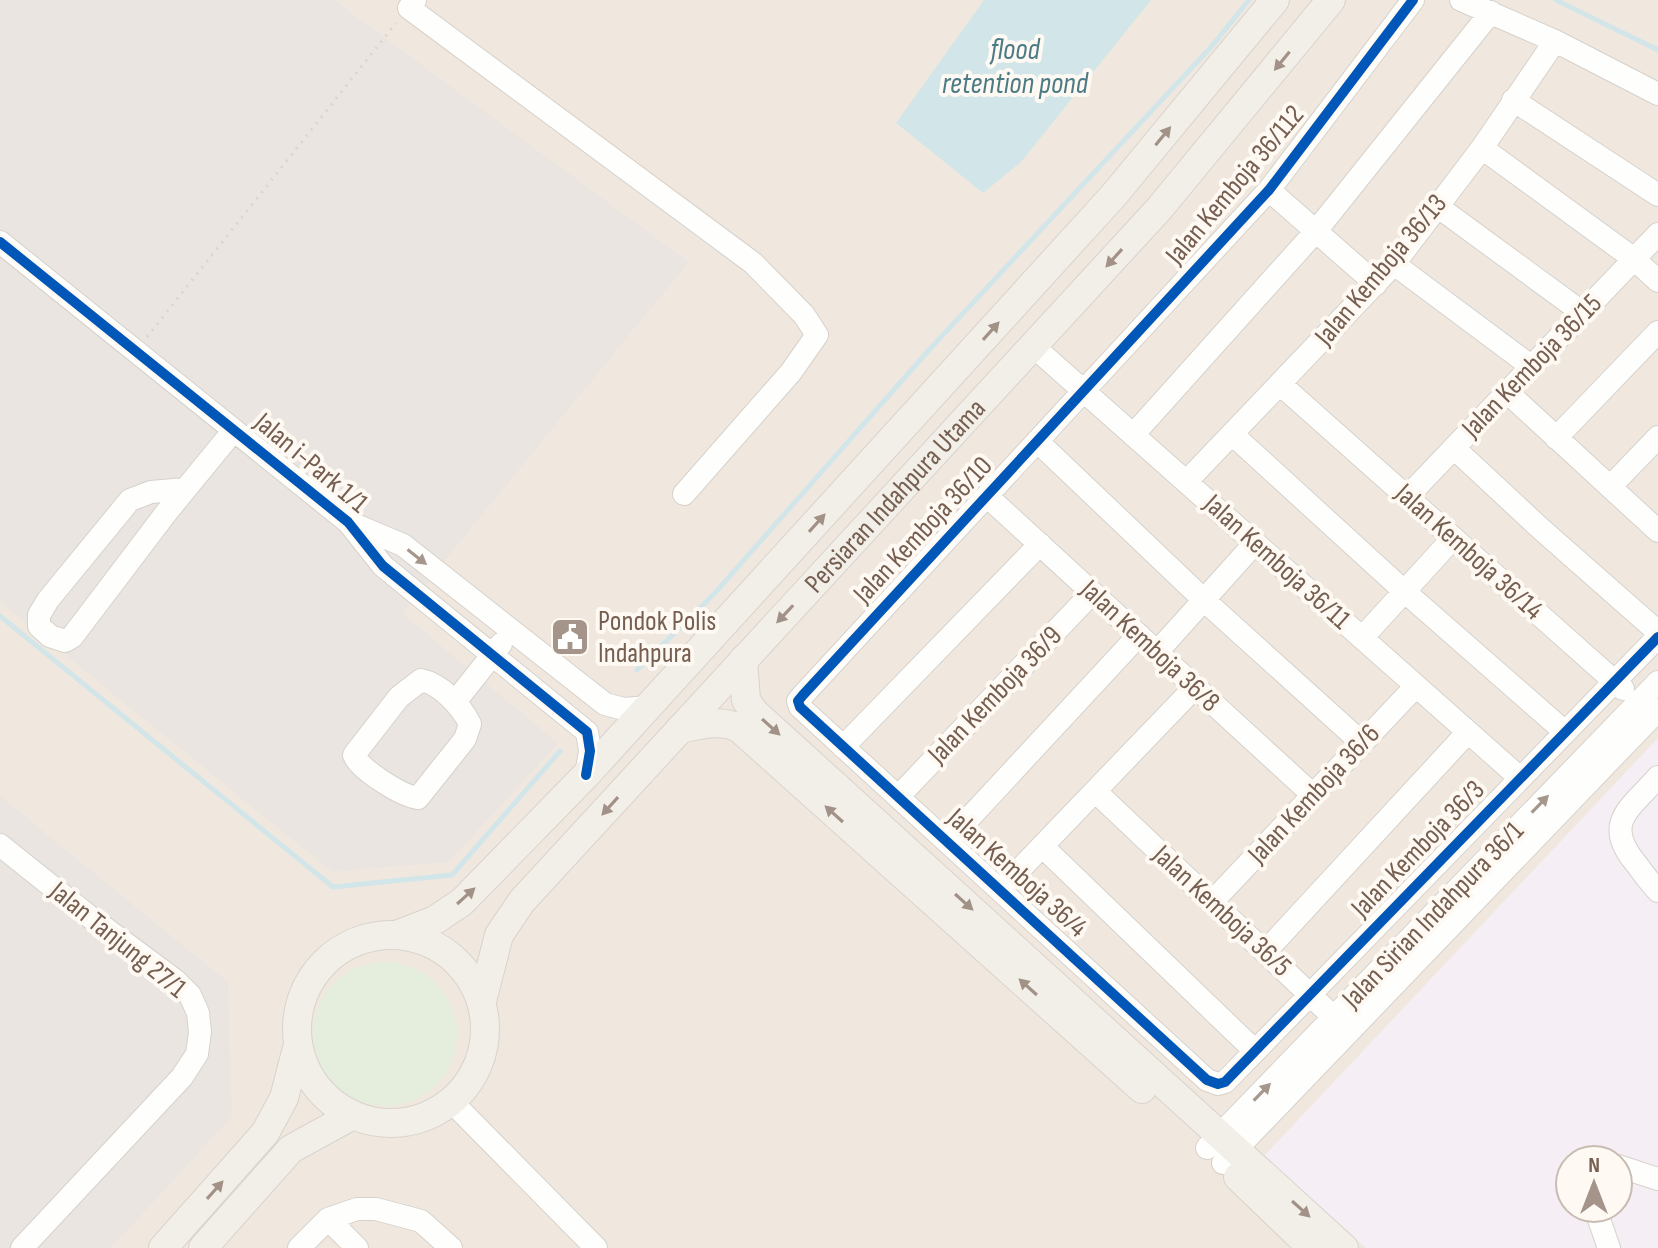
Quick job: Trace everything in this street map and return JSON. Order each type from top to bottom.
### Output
[{"type":"main road","name":"Persiaran Indahpura Utama","points":[[399,934],[435,920],[462,902],[586,775],[1114,195],[1275,0]]},
{"type":"main road","name":"Persiaran Indahpura Utama","points":[[482,1001],[499,935],[522,901],[1159,209],[1331,0]]},
{"type":"main road","points":[[743,660],[746,700],[753,711],[1221,1149],[1312,1248]]},
{"type":"main road","points":[[680,729],[717,722],[739,728],[1221,1149],[1344,1248]]},
{"type":"main road","points":[[163,1248],[265,1133],[284,1098],[297,1048],[296,1019],[303,990],[319,966],[342,947],[369,936],[399,934],[435,944],[464,968],[482,1001],[486,1028],[482,1056],[470,1081],[452,1102],[421,1119],[387,1123],[353,1115],[327,1099],[308,1076],[297,1048]]},
{"type":"main road","points":[[203,1248],[291,1149],[353,1115]]},
{"type":"street","name":"Jalan Kemboja 36/112","points":[[1084,391],[1269,190],[1413,0]]},
{"type":"street","points":[[1461,0],[1555,41],[1658,94]]},
{"type":"street","points":[[412,4],[753,263],[804,315],[817,335],[791,372],[684,494]]},
{"type":"street","points":[[1133,435],[1316,231],[1491,12]]},
{"type":"street","name":"Jalan Kemboja 36/13","points":[[1186,482],[1394,264],[1482,148],[1555,41]]},
{"type":"street","points":[[1513,100],[1658,195]]},
{"type":"street","points":[[1482,148],[1634,259],[1658,281]]},
{"type":"street","points":[[1269,190],[1376,284]]},
{"type":"street","points":[[1437,206],[1583,313]]},
{"type":"street","name":"Jalan Kemboja 36/15","points":[[1407,497],[1658,234]]},
{"type":"street","name":"Jalan i-Park 1/1","points":[[0,242],[348,522],[383,566],[587,732],[590,751],[586,775]]},
{"type":"street","points":[[1394,264],[1532,367]]},
{"type":"street","points":[[1556,438],[1658,332]]},
{"type":"street","name":"Jalan Kemboja 36/11","points":[[1033,346],[1520,778]]},
{"type":"street","name":"Jalan Kemboja 36/14","points":[[1280,384],[1614,682],[1652,712]]},
{"type":"street","name":"Jalan Kemboja 36/10","points":[[798,701],[1084,391]]},
{"type":"street","points":[[1507,392],[1658,531]]},
{"type":"street","points":[[185,489],[151,492],[130,500],[48,600],[39,615],[39,626],[60,641],[69,640],[234,430]]},
{"type":"street","points":[[1232,434],[1565,732]]},
{"type":"street","points":[[1610,487],[1658,437]]},
{"type":"street","points":[[1037,441],[1205,601],[1362,743]]},
{"type":"street","points":[[1454,448],[1658,634]]},
{"type":"street","name":"Jalan Kemboja 36/8","points":[[988,497],[1313,795]]},
{"type":"street","name":"Jalan i-Park 1/1","points":[[348,522],[403,545],[605,704],[624,709],[649,707]]},
{"type":"street","points":[[1362,638],[1453,538]]},
{"type":"street","points":[[1157,652],[1255,543]]},
{"type":"street","points":[[843,747],[1040,544]]},
{"type":"street","name":"Jalan Kemboja 36/9","points":[[898,797],[1092,593]]},
{"type":"street","points":[[455,702],[511,631]]},
{"type":"street","name":"Jalan Kemboja 36/3","points":[[1207,1080],[1218,1084],[1225,1082],[1658,634]]},
{"type":"street","points":[[947,842],[1139,635]]},
{"type":"street","points":[[421,680],[429,682],[455,702],[468,720],[469,730],[418,798],[407,795],[356,760],[356,750],[413,683],[421,680]]},
{"type":"street","name":"Jalan Sirian Indahpura 36/1","points":[[1221,1149],[1652,712],[1658,682]]},
{"type":"street","name":"Jalan Kemboja 36/6","points":[[1212,902],[1416,686]]},
{"type":"street","points":[[1000,890],[1195,687]]},
{"type":"street","name":"Jalan Kemboja 36/4","points":[[798,701],[800,707],[843,747],[1207,1080]]},
{"type":"street","points":[[1265,952],[1468,732]]},
{"type":"street","points":[[1658,777],[1625,814],[1619,828],[1620,844],[1658,891]]},
{"type":"street","name":"Jalan Kemboja 36/5","points":[[1095,791],[1341,1024]]},
{"type":"street","name":"Jalan Tanjung 27/1","points":[[0,845],[176,981],[190,995],[198,1013],[200,1032],[197,1054],[182,1077],[22,1248]]},
{"type":"street","points":[[1042,846],[1255,1051]]},
{"type":"street","points":[[452,1102],[596,1248]]},
{"type":"street","points":[[1634,1171],[1658,1179]]},
{"type":"street","points":[[299,1248],[328,1219],[357,1209],[398,1213],[421,1221],[451,1248]]},
{"type":"street","points":[[328,1219],[357,1248]]},
{"type":"street","points":[[1601,1224],[1609,1248]]},
{"type":"path","points":[[156,326],[412,4]]},
{"type":"shaded area","points":[[0,0],[1658,0],[1658,1248],[0,1248]]},
{"type":"shaded area","points":[[0,0],[334,0],[689,262],[402,613],[558,743],[449,862],[332,872],[0,602]]},
{"type":"shaded area","points":[[1658,738],[1658,1248],[1366,1248],[1264,1156]]},
{"type":"shaded area","points":[[0,796],[228,982],[232,1117],[111,1248],[0,1248]]},
{"type":"green space","points":[[385,962],[413,967],[436,983],[452,1006],[457,1034],[452,1062],[436,1085],[413,1101],[385,1106],[357,1101],[334,1085],[318,1062],[313,1034],[318,1006],[334,983],[357,967]]},
{"type":"water","name":"flood retention pond","points":[[984,0],[1151,0],[1021,162],[983,193],[896,123]]},
{"type":"waterway","points":[[637,670],[714,594],[928,351],[1211,47],[1249,0]]},
{"type":"waterway","points":[[1556,0],[1658,50]]},
{"type":"waterway","points":[[0,616],[333,887],[452,875],[560,751]]},
{"type":"cycle path","points":[[1413,0],[1269,190],[803,695],[798,701],[800,707],[1207,1080],[1218,1084],[1225,1082],[1658,637]]},
{"type":"cycle path","points":[[0,242],[348,522],[383,566],[587,732],[590,751],[586,775]]},
{"type":"place","name":"Pondok Polis Indahpura","points":[[570,637]]}]
